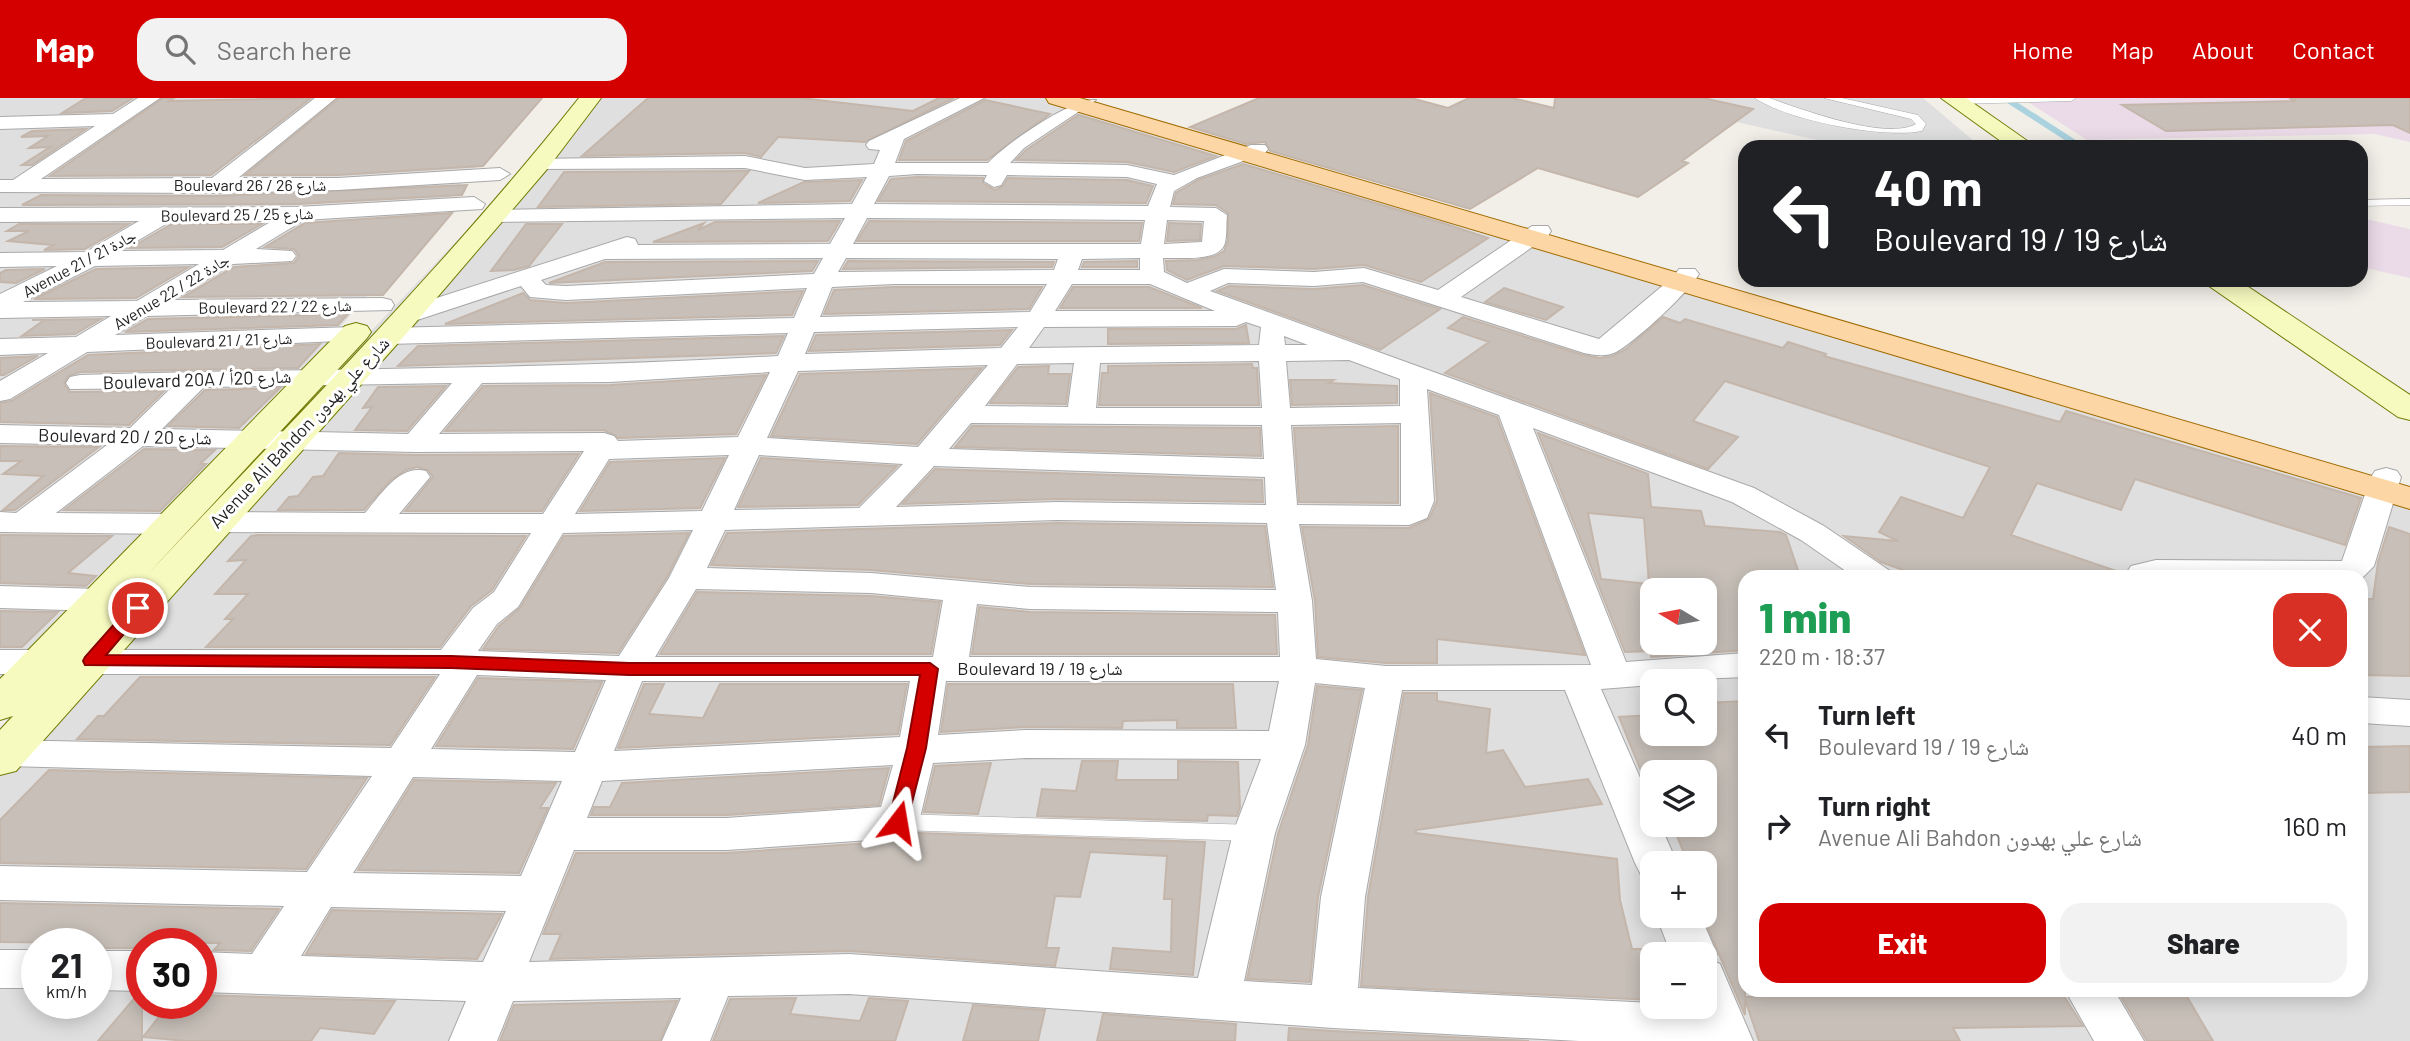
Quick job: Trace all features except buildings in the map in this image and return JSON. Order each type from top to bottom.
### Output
[{"type":"main road","name":"Avenue Ali Bahdon شارع علي بهدون","points":[[485,209],[500,174],[565,98]]},
{"type":"main road","name":"Avenue Ali Bahdon شارع علي بهدون","points":[[4,756],[351,375],[392,319],[485,209],[540,163],[590,98]]},
{"type":"main road","points":[[1076,100],[2397,487]]},
{"type":"main road","points":[[1954,100],[2014,140]]},
{"type":"main road","points":[[2229,287],[2408,409]]},
{"type":"main road","name":"Avenue Ali Bahdon شارع علي بهدون","points":[[0,705],[353,335],[392,319]]},
{"type":"street","points":[[8,186],[151,98]]},
{"type":"street","name":"Avenue 21 / جادة 21","points":[[0,304],[93,258],[220,184],[327,98]]},
{"type":"street","points":[[392,319],[607,252],[895,137],[975,98]]},
{"type":"street","points":[[994,168],[1017,144],[1076,100]]},
{"type":"street","points":[[0,123],[119,120]]},
{"type":"street","points":[[0,140],[29,122]]},
{"type":"street","points":[[473,1041],[629,669],[686,578],[788,363],[831,265],[883,169],[895,137]]},
{"type":"street","points":[[1154,264],[1158,213],[1165,188],[1174,181],[1253,151]]},
{"type":"street","points":[[540,163],[745,162],[805,174],[883,169],[1127,170],[1174,181]]},
{"type":"street","points":[[958,253],[976,212],[993,193],[998,173],[994,168]]},
{"type":"street","name":"Boulevard 26 / شارع 26","points":[[8,186],[338,184],[500,174]]},
{"type":"street","name":"Avenue 22 / جادة 22","points":[[4,388],[300,214],[338,184]]},
{"type":"street","points":[[0,213],[49,186]]},
{"type":"street","name":"Boulevard 25 / شارع 25","points":[[0,213],[300,214],[485,209],[1216,215],[1213,245],[1154,264]]},
{"type":"street","points":[[1442,299],[1536,234]]},
{"type":"street","points":[[607,252],[1065,278],[1154,264]]},
{"type":"street","points":[[527,278],[538,292],[626,291],[831,265],[958,253],[1072,253],[1154,264],[1188,292],[1743,495],[1788,516],[1825,538],[1867,570]]},
{"type":"street","points":[[868,517],[927,458],[1009,356],[1065,278],[1072,253]]},
{"type":"street","points":[[0,260],[284,256],[153,342]]},
{"type":"street","points":[[1188,292],[1224,276],[1314,279],[1352,274],[1373,277],[1574,343],[1605,346],[1685,278]]},
{"type":"street","points":[[573,374],[598,329],[626,291]]},
{"type":"street","name":"Boulevard 22 / شارع 22","points":[[0,310],[210,306],[392,319],[598,329],[1036,320],[1265,319]]},
{"type":"street","points":[[1217,996],[1254,832],[1286,745],[1299,669],[1296,601],[1282,516],[1274,352],[1265,319]]},
{"type":"street","name":"Boulevard 21 / شارع 21","points":[[0,347],[353,335]]},
{"type":"street","name":"Boulevard 20A / شارع 20أ","points":[[125,343],[80,383],[351,375],[573,374],[788,363],[1088,354],[1353,352]]},
{"type":"street","points":[[1081,417],[1088,354]]},
{"type":"street","points":[[215,522],[554,524],[1123,511],[1282,516],[1409,516],[1416,511],[1413,373]]},
{"type":"street","points":[[416,443],[475,374]]},
{"type":"street","points":[[12,522],[138,436],[197,379]]},
{"type":"street","points":[[1511,409],[1652,851]]},
{"type":"street","points":[[963,414],[1081,417],[1412,414]]},
{"type":"street","name":"Boulevard 20 / شارع 20","points":[[6,439],[138,436],[416,443],[604,442],[599,450]]},
{"type":"street","points":[[265,973],[402,763],[485,615],[506,599],[599,450],[749,446],[927,458],[1280,468]]},
{"type":"street","points":[[374,521],[415,477]]},
{"type":"street","points":[[2351,570],[2357,566],[2397,487]]},
{"type":"street","points":[[12,522],[172,524]]},
{"type":"street","points":[[686,578],[871,583],[1030,598],[1082,600],[1296,601]]},
{"type":"street","points":[[561,834],[727,834],[898,822],[916,748],[962,590]]},
{"type":"street","points":[[0,597],[98,600]]},
{"type":"street","name":"Boulevard 19 / شارع 19","points":[[0,662],[458,664],[629,669],[1299,669],[1386,678],[1595,676],[1738,666]]},
{"type":"street","points":[[1334,1007],[1343,897],[1386,678]]},
{"type":"street","points":[[2368,710],[2410,713]]},
{"type":"street","points":[[4,756],[586,767],[1026,744],[1286,745]]},
{"type":"street","points":[[0,883],[535,894]]},
{"type":"street","points":[[0,969],[21,969]]},
{"type":"street","points":[[217,972],[499,982],[713,976],[886,975],[1217,996],[1727,1035],[1717,1010]]},
{"type":"street","points":[[686,1041],[713,976]]},
{"type":"street","points":[[2092,997],[2120,1041]]},
{"type":"lane","points":[[1760,98],[1806,113],[1882,131],[1906,132],[1918,129],[1921,124],[1914,117],[1829,98]]},
{"type":"lane","points":[[1954,100],[2071,98]]},
{"type":"lane","points":[[2368,203],[2410,202]]},
{"type":"lane","points":[[898,822],[1254,832]]},
{"type":"shaded area","points":[[0,98],[534,98],[70,647],[593,98],[1053,98],[2410,492],[2410,1041],[0,1041],[0,728],[53,666],[0,713]]},
{"type":"shaded area","points":[[1630,98],[1923,98],[1973,140],[1817,140]]},
{"type":"shaded area","points":[[2022,98],[2410,98],[2410,142],[2375,134],[2087,140]]},
{"type":"shaded area","points":[[2368,220],[2410,229],[2410,278],[2368,269]]},
{"type":"waterway","points":[[2005,98],[2070,140]]},
{"type":"route","points":[[138,608],[91,661],[451,662],[465,665],[629,669],[930,669],[916,748],[898,822]]}]
